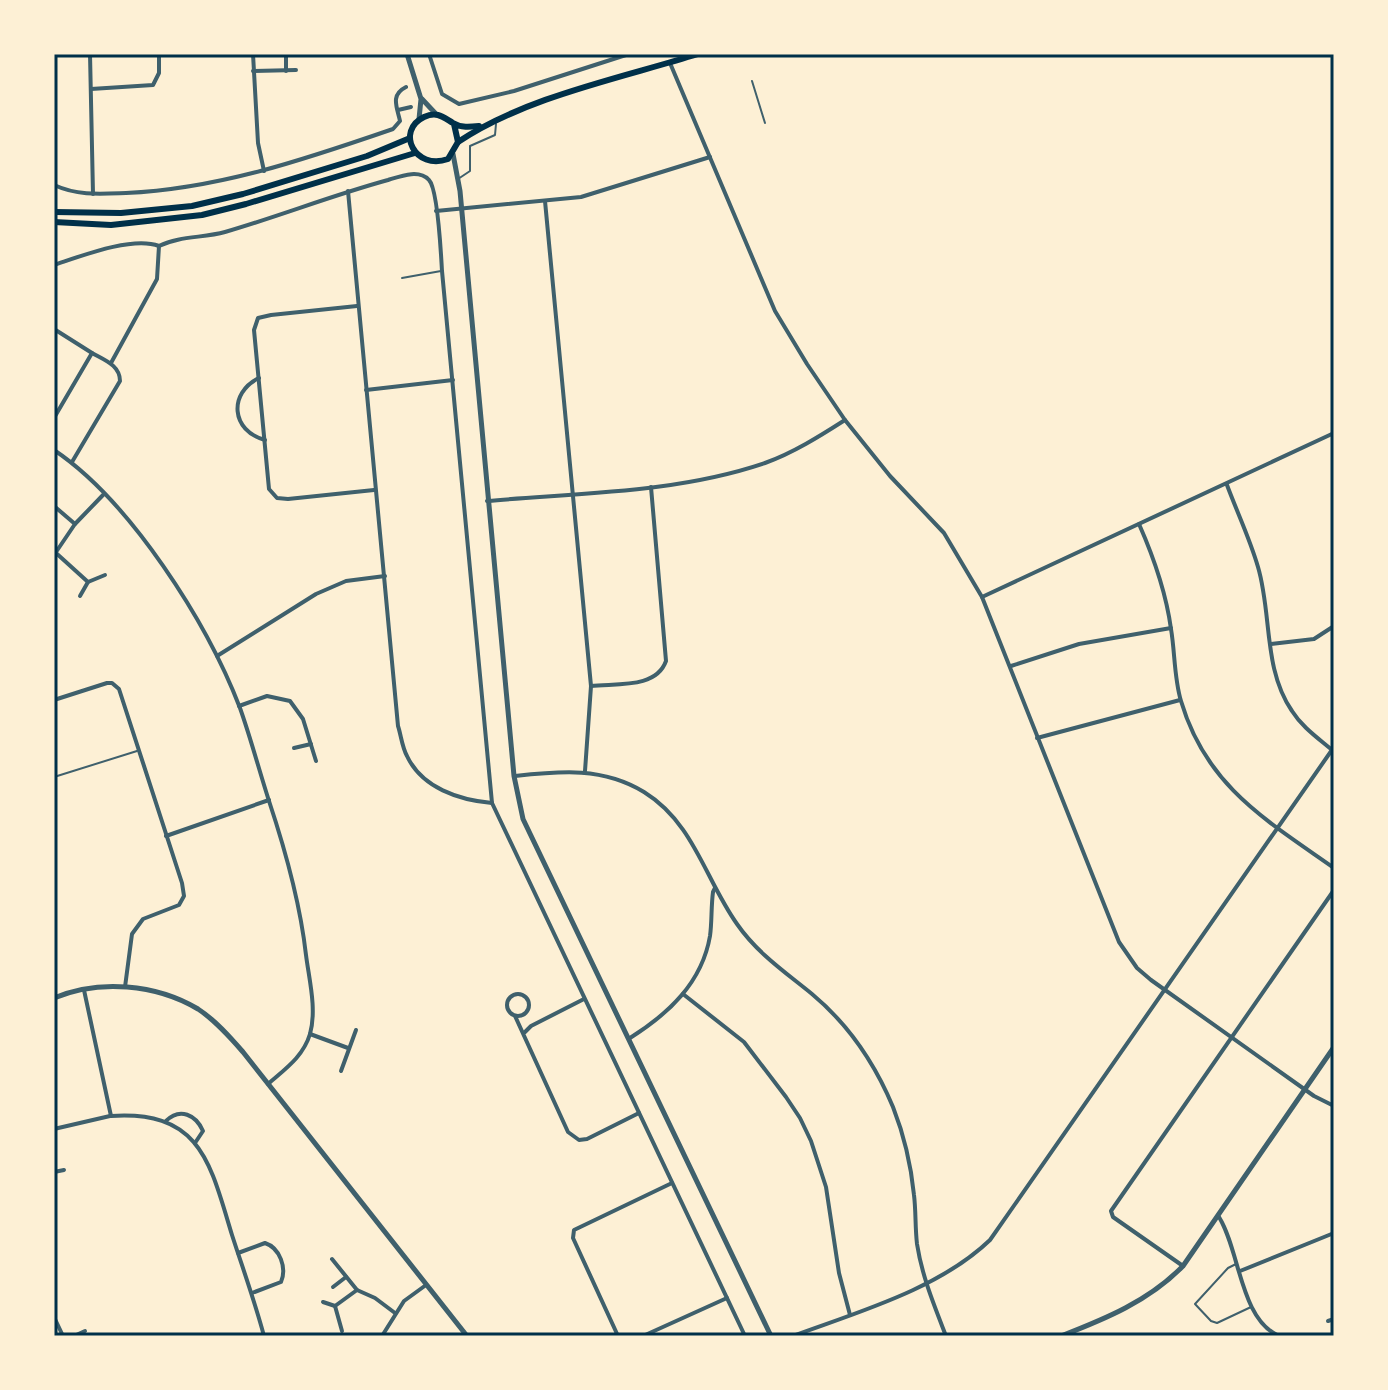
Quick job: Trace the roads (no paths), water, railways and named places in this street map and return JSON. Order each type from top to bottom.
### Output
[{"type":"main road","points":[[482,126],[464,127],[436,114],[419,119],[410,138],[415,153],[421,159],[442,161],[453,154],[458,142],[482,126],[519,110],[698,54]]},
{"type":"main road","points":[[454,124],[458,142]]},
{"type":"main road","points":[[54,212],[121,213],[192,206],[243,194],[367,156],[410,138]]},
{"type":"main road","points":[[54,222],[111,225],[202,215],[415,153]]},
{"type":"street","points":[[90,54],[93,194]]},
{"type":"street","points":[[91,89],[153,85],[159,73],[159,54]]},
{"type":"street","points":[[253,54],[258,143],[264,171]]},
{"type":"street","points":[[407,54],[421,99],[419,119]]},
{"type":"street","points":[[429,54],[442,94],[459,104],[514,91],[629,54]]},
{"type":"street","points":[[286,55],[286,71]]},
{"type":"street","points":[[670,63],[775,311],[845,420],[890,476],[944,533],[982,597],[1119,942],[1137,968],[1164,990],[1334,1106]]},
{"type":"street","points":[[253,71],[296,70]]},
{"type":"street","points":[[54,185],[80,194],[147,192],[201,185],[264,171],[393,129],[400,121],[395,96],[406,87]]},
{"type":"street","points":[[421,99],[436,114]]},
{"type":"street","points":[[398,110],[411,107]]},
{"type":"street","points":[[453,154],[461,209],[514,776],[523,819],[771,1336]]},
{"type":"street","points":[[436,211],[581,197],[710,157]]},
{"type":"street","points":[[442,161],[456,171]]},
{"type":"street","points":[[54,265],[98,251],[149,242],[159,246],[222,232],[410,174],[429,180],[436,211],[492,803],[745,1336]]},
{"type":"street","points":[[348,191],[398,726],[407,757],[426,782],[467,801],[492,803]]},
{"type":"street","points":[[545,201],[591,686],[585,771]]},
{"type":"street","points":[[111,363],[157,279],[159,246]]},
{"type":"street","points":[[357,306],[258,318],[254,330],[269,489],[277,498],[375,490]]},
{"type":"street","points":[[54,329],[111,363],[120,374],[120,381],[72,462]]},
{"type":"street","points":[[54,418],[92,353]]},
{"type":"street","points":[[259,378],[246,384],[240,393],[238,412],[242,427],[250,436],[265,440]]},
{"type":"street","points":[[366,390],[453,380]]},
{"type":"street","points":[[487,501],[703,481],[767,462],[815,439],[845,420]]},
{"type":"street","points":[[982,597],[1334,434]]},
{"type":"street","points":[[54,450],[72,462],[109,497],[160,561],[217,656],[239,706],[294,882],[304,936],[311,1005],[310,1034],[299,1057],[268,1084]]},
{"type":"street","points":[[793,1336],[926,1283],[968,1259],[1000,1229],[1333,749],[1302,724],[1291,710],[1273,666],[1258,567],[1227,485]]},
{"type":"street","points":[[591,686],[653,679],[663,670],[666,661],[651,487]]},
{"type":"street","points":[[88,582],[55,554],[75,524],[103,494]]},
{"type":"street","points":[[54,506],[75,524]]},
{"type":"street","points":[[1139,524],[1155,561],[1171,628],[1180,700],[1213,769],[1237,797],[1334,868]]},
{"type":"street","points":[[80,596],[88,582],[105,575]]},
{"type":"street","points":[[217,656],[316,594],[346,581],[385,576]]},
{"type":"street","points":[[1271,644],[1314,639],[1334,626]]},
{"type":"street","points":[[1010,666],[1079,644],[1171,628]]},
{"type":"street","points":[[54,700],[107,683],[116,685],[184,896],[179,905],[143,919],[132,934],[125,987]]},
{"type":"street","points":[[239,706],[267,696],[290,701],[303,719],[316,761]]},
{"type":"street","points":[[1037,738],[1180,700]]},
{"type":"street","points":[[294,748],[311,744]]},
{"type":"street","points":[[514,776],[585,771],[630,784],[664,806],[691,839],[738,926],[758,950],[830,1011],[865,1053],[891,1103],[904,1142],[914,1198],[916,1241],[926,1283],[946,1336]]},
{"type":"street","points":[[166,836],[269,800]]},
{"type":"street","points":[[630,1038],[656,1022],[683,994],[705,955],[715,888]]},
{"type":"street","points":[[1183,1266],[1113,1217],[1111,1211],[1334,890]]},
{"type":"street","points":[[54,998],[84,988],[125,987],[163,995],[198,1010],[220,1027],[467,1336]]},
{"type":"street","points":[[84,988],[111,1116]]},
{"type":"street","points":[[683,994],[744,1042],[800,1118],[826,1187],[839,1273],[850,1315]]},
{"type":"street","points":[[515,1016],[528,1011],[529,1004],[523,996],[516,995],[508,1003],[508,1009],[525,1032]]},
{"type":"street","points":[[584,999],[525,1032],[525,1040],[568,1132],[573,1137],[587,1139],[639,1113]]},
{"type":"street","points":[[341,1071],[356,1030]]},
{"type":"street","points":[[310,1034],[348,1048]]},
{"type":"street","points":[[1061,1336],[1126,1308],[1152,1293],[1183,1266],[1334,1047]]},
{"type":"street","points":[[166,1121],[182,1113],[197,1121],[203,1131],[195,1143]]},
{"type":"street","points":[[54,1129],[111,1116],[138,1114],[166,1121],[195,1143],[211,1168],[264,1336]]},
{"type":"street","points":[[54,1172],[64,1170]]},
{"type":"street","points":[[618,1336],[573,1238],[574,1230],[672,1183]]},
{"type":"street","points":[[1219,1217],[1229,1234],[1252,1307],[1264,1328],[1279,1336]]},
{"type":"street","points":[[1240,1271],[1334,1233]]},
{"type":"street","points":[[238,1253],[265,1243],[275,1248],[279,1255],[284,1270],[281,1282],[252,1293]]},
{"type":"street","points":[[332,1259],[357,1290],[375,1298],[395,1313]]},
{"type":"street","points":[[333,1287],[346,1277]]},
{"type":"street","points":[[382,1336],[404,1301],[426,1285]]},
{"type":"street","points":[[335,1306],[357,1290]]},
{"type":"street","points":[[643,1336],[727,1298]]},
{"type":"street","points":[[323,1302],[335,1306]]},
{"type":"street","points":[[335,1306],[342,1331]]},
{"type":"street","points":[[54,1317],[63,1336]]},
{"type":"street","points":[[1328,1321],[1334,1319]]},
{"type":"street","points":[[74,1336],[85,1331]]},
{"type":"lane","points":[[752,81],[765,123]]},
{"type":"lane","points":[[458,180],[470,171],[470,146],[495,135],[496,120]]},
{"type":"lane","points":[[402,278],[442,271]]},
{"type":"lane","points":[[54,777],[137,751]]},
{"type":"lane","points":[[1238,1264],[1228,1268],[1195,1304],[1211,1321],[1217,1323],[1252,1307]]}]
